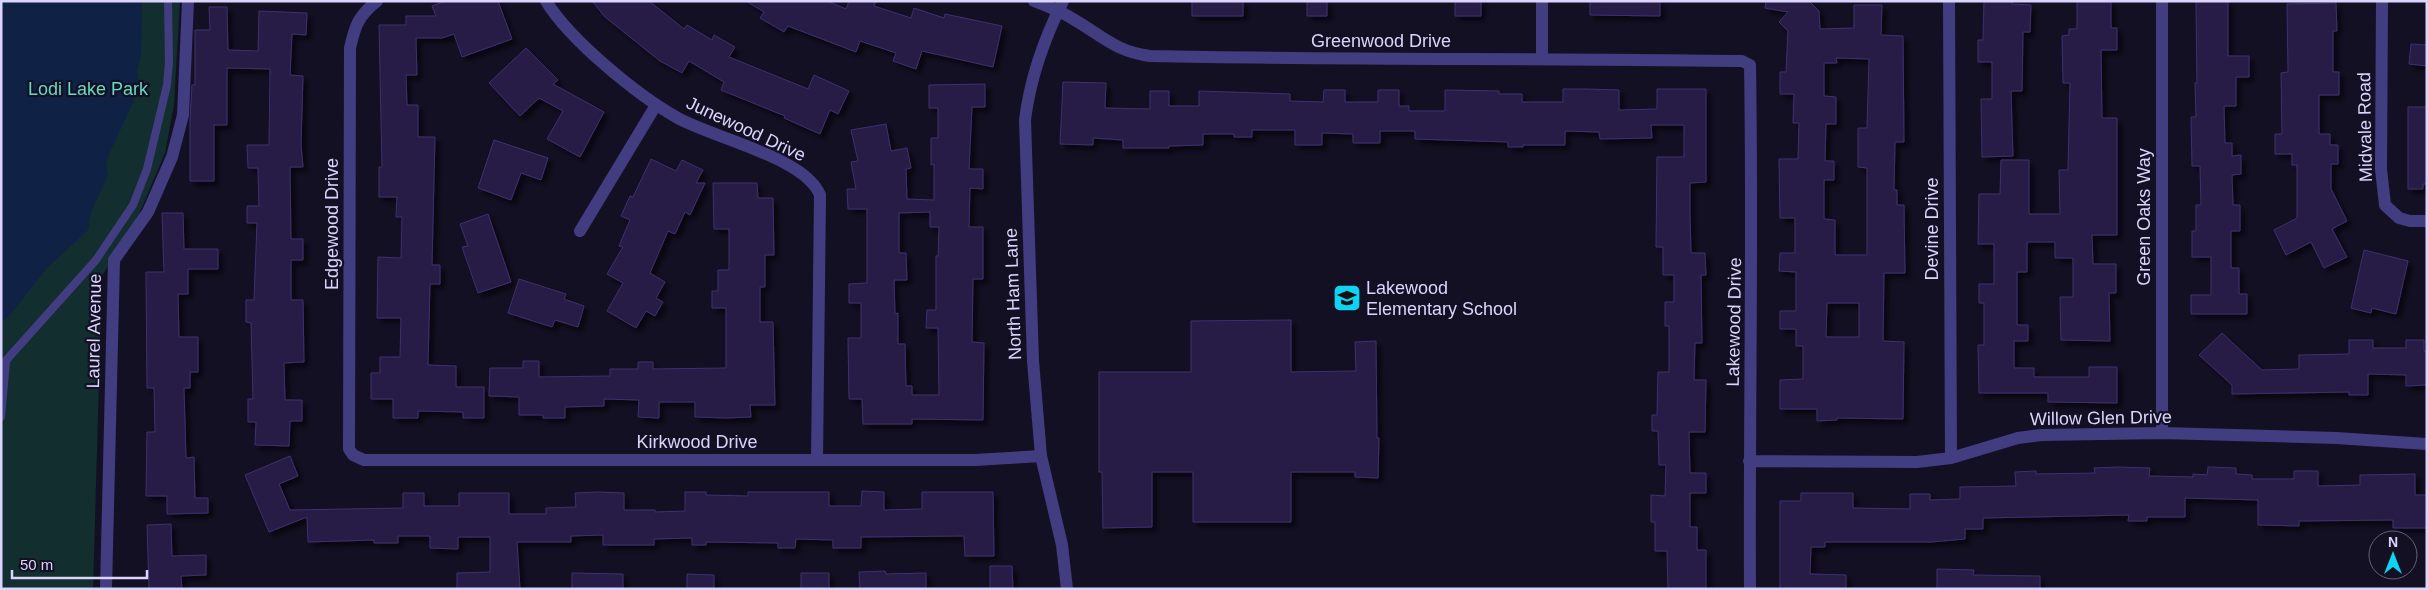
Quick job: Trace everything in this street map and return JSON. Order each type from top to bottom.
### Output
[{"type":"street","name":"Edgewood Drive","points":[[353,455],[349,449],[350,48],[356,24],[367,9],[377,1]]},
{"type":"street","name":"Junewood Drive","points":[[546,1],[552,12],[585,48],[656,104],[678,118],[800,171],[817,187],[820,195],[817,460]]},
{"type":"street","name":"Greenwood Drive","points":[[1034,1],[1060,6],[1114,47],[1134,55],[1315,59],[1542,58],[1742,61]]},
{"type":"street","points":[[1542,1],[1542,58]]},
{"type":"street","name":"Devine Drive","points":[[1949,1],[1951,458]]},
{"type":"street","name":"Green Oaks Way","points":[[2162,1],[2162,433]]},
{"type":"street","name":"Midvale Road","points":[[2382,1],[2381,169],[2386,205],[2399,218],[2410,221],[2427,221]]},
{"type":"street","name":"Laurel Avenue","points":[[106,589],[114,260],[148,212],[172,158],[183,115],[188,2]]},
{"type":"street","name":"North Ham Lane","points":[[1060,6],[1032,80],[1025,120],[1032,361],[1042,456],[1062,545],[1067,589]]},
{"type":"street","name":"Lakewood Drive","points":[[1742,61],[1750,65],[1753,246],[1749,461],[1750,589]]},
{"type":"street","points":[[580,231],[656,104]]},
{"type":"street","name":"Willow Glen Drive","points":[[1749,461],[1917,462],[1951,458],[2018,438],[2042,435],[2162,433],[2336,438],[2427,444]]},
{"type":"street","name":"Kirkwood Drive","points":[[353,455],[364,460],[975,460],[1042,456]]},
{"type":"lane","points":[[1,417],[4,364],[96,260],[133,205],[147,169],[167,85],[169,62],[168,1]]},
{"type":"green space","name":"Lodi Lake Park","points":[[1,1],[180,1],[174,105],[165,153],[140,212],[102,276],[93,589],[1,589]]},
{"type":"water","points":[[1,1],[142,1],[141,54],[137,71],[140,87],[106,161],[108,175],[91,212],[88,230],[46,269],[10,315],[1,322]]},
{"type":"building","points":[[446,1],[498,1],[512,39],[462,57],[454,34],[442,38],[416,38],[417,75],[406,75],[407,105],[418,105],[418,137],[435,137],[432,265],[440,265],[440,284],[430,284],[428,365],[456,366],[456,387],[484,387],[484,418],[463,418],[463,412],[418,411],[418,418],[393,418],[393,399],[371,399],[371,373],[380,373],[380,357],[400,357],[401,318],[377,318],[378,257],[401,258],[402,217],[396,217],[397,197],[379,197],[379,167],[382,167],[379,25],[406,25],[406,16],[436,16],[432,6]]},
{"type":"building","points":[[592,1],[649,1],[684,29],[687,25],[712,40],[714,35],[735,47],[729,57],[808,89],[814,75],[849,91],[838,114],[830,110],[820,134],[784,118],[785,116],[721,90],[724,82],[689,61],[682,73],[660,61],[605,17]]},
{"type":"building","points":[[746,1],[827,1],[846,9],[849,1],[876,1],[874,6],[911,18],[914,8],[944,18],[945,14],[1002,26],[993,67],[922,51],[916,69],[893,61],[896,53],[860,41],[856,52],[788,26],[784,32],[760,18],[764,12]]},
{"type":"building","points":[[1192,1],[1243,1],[1243,16],[1192,16]]},
{"type":"building","points":[[1307,1],[1327,1],[1327,16],[1307,16]]},
{"type":"building","points":[[1455,1],[1481,1],[1481,16],[1455,16]]},
{"type":"building","points":[[1590,1],[1660,1],[1660,16],[1590,15]]},
{"type":"building","points":[[1766,1],[1809,1],[1819,11],[1820,29],[1854,28],[1854,5],[1882,5],[1881,35],[1903,36],[1904,142],[1895,142],[1894,190],[1897,190],[1897,205],[1904,205],[1905,273],[1884,273],[1883,341],[1904,342],[1903,419],[1837,418],[1837,420],[1817,421],[1817,409],[1780,409],[1780,380],[1803,379],[1803,346],[1796,346],[1796,329],[1780,329],[1780,311],[1796,311],[1796,272],[1779,271],[1780,253],[1795,253],[1795,218],[1780,218],[1779,159],[1798,159],[1799,123],[1793,123],[1794,94],[1780,94],[1780,72],[1786,72],[1788,31],[1779,22],[1788,12],[1765,8]],"holes":[[[1836,58],[1869,59],[1867,128],[1858,128],[1858,167],[1867,168],[1867,255],[1835,255],[1835,220],[1824,219],[1824,180],[1834,180],[1834,161],[1825,161],[1826,124],[1836,124],[1836,97],[1824,96],[1824,63],[1837,63]],[[1827,303],[1859,303],[1859,337],[1826,337]]]},
{"type":"building","points":[[1984,1],[2012,1],[2012,4],[2031,5],[2030,32],[2023,32],[2022,91],[2011,91],[2013,156],[1982,157],[1981,99],[1992,99],[1992,62],[1978,62],[1978,40],[1983,40]]},
{"type":"building","points":[[2077,1],[2111,1],[2111,28],[2117,28],[2117,50],[2101,50],[2102,118],[2117,118],[2117,235],[2092,235],[2093,264],[2116,264],[2116,293],[2109,293],[2110,341],[2061,340],[2060,297],[2073,297],[2073,258],[2055,258],[2055,242],[2027,242],[2027,272],[2017,272],[2017,325],[2028,325],[2028,341],[2014,341],[2014,368],[2034,368],[2034,377],[2089,377],[2089,367],[2117,367],[2117,403],[2048,402],[2048,393],[1979,393],[1978,345],[1984,345],[1984,303],[1979,303],[1979,284],[1994,284],[1994,244],[1978,244],[1979,194],[2000,194],[2001,160],[2029,160],[2029,214],[2060,214],[2059,170],[2068,170],[2070,83],[2063,83],[2062,36],[2069,35],[2069,29],[2077,29]]},
{"type":"building","points":[[2196,1],[2228,1],[2228,56],[2249,56],[2249,77],[2236,77],[2236,106],[2224,106],[2225,143],[2232,143],[2232,156],[2241,155],[2241,174],[2232,175],[2233,205],[2240,205],[2240,231],[2231,231],[2231,268],[2239,268],[2239,294],[2247,294],[2247,314],[2191,314],[2191,295],[2211,295],[2211,257],[2192,257],[2192,231],[2196,231],[2196,205],[2201,205],[2200,166],[2192,166],[2191,117],[2196,117],[2195,83],[2197,83]]},
{"type":"building","points":[[2336,3],[2337,31],[2333,31],[2333,72],[2339,72],[2339,95],[2319,95],[2319,134],[2330,134],[2330,145],[2338,145],[2338,164],[2331,164],[2331,189],[2347,221],[2332,229],[2347,257],[2324,268],[2311,242],[2286,255],[2274,230],[2297,218],[2297,165],[2292,165],[2292,154],[2275,154],[2275,134],[2282,134],[2281,73],[2288,72],[2287,4]]},
{"type":"building","points":[[209,7],[227,7],[228,50],[258,51],[259,11],[307,13],[306,35],[292,34],[290,75],[303,76],[301,144],[303,167],[290,167],[291,239],[303,239],[303,260],[291,260],[291,300],[303,300],[304,362],[284,363],[285,400],[302,400],[302,421],[290,421],[289,446],[255,445],[256,422],[248,422],[248,399],[253,399],[251,323],[246,322],[246,300],[254,300],[257,223],[247,223],[247,206],[259,206],[258,168],[248,168],[247,145],[269,145],[270,69],[227,68],[227,125],[214,125],[214,181],[190,181],[190,120],[192,85],[195,85],[195,30],[210,30]]},
{"type":"building","points":[[2411,44],[2427,45],[2427,66],[2409,64]]},
{"type":"building","points":[[526,48],[558,80],[553,84],[604,112],[580,157],[547,139],[563,111],[539,98],[520,116],[489,83]]},
{"type":"building","points":[[1063,82],[1106,83],[1105,108],[1150,109],[1150,91],[1169,91],[1169,106],[1199,106],[1199,91],[1290,94],[1290,101],[1323,102],[1324,90],[1345,90],[1345,102],[1378,102],[1378,90],[1399,90],[1399,106],[1409,106],[1409,111],[1445,111],[1445,90],[1499,91],[1499,94],[1522,94],[1522,102],[1563,102],[1563,89],[1586,89],[1619,90],[1619,110],[1657,109],[1657,89],[1706,89],[1706,182],[1690,183],[1691,253],[1705,253],[1706,275],[1701,275],[1702,343],[1695,343],[1694,380],[1706,380],[1705,432],[1689,432],[1690,473],[1706,473],[1706,493],[1690,493],[1690,527],[1697,527],[1697,550],[1706,550],[1706,589],[1668,589],[1667,551],[1655,551],[1655,522],[1651,522],[1651,495],[1665,496],[1666,465],[1659,465],[1658,431],[1652,431],[1652,415],[1657,415],[1658,372],[1669,372],[1669,326],[1665,326],[1665,302],[1674,302],[1674,275],[1663,275],[1663,247],[1656,247],[1657,157],[1684,157],[1684,125],[1651,125],[1652,138],[1600,139],[1599,132],[1565,131],[1565,145],[1523,145],[1523,147],[1508,147],[1508,142],[1415,139],[1415,131],[1380,131],[1380,143],[1353,143],[1353,134],[1322,133],[1322,145],[1295,145],[1295,130],[1252,130],[1252,137],[1234,137],[1234,134],[1203,134],[1203,145],[1169,146],[1169,148],[1123,148],[1123,140],[1093,138],[1093,145],[1060,144]]},
{"type":"building","points":[[985,84],[985,107],[972,107],[969,169],[983,169],[983,189],[970,188],[969,227],[983,227],[983,279],[973,279],[972,342],[984,343],[983,420],[912,419],[912,424],[863,424],[862,399],[849,399],[848,338],[861,338],[861,303],[849,303],[849,284],[867,283],[867,209],[848,209],[847,189],[856,189],[851,162],[858,161],[851,130],[886,124],[891,151],[907,148],[911,168],[906,169],[907,199],[934,200],[934,164],[931,165],[931,138],[938,138],[938,108],[929,108],[929,85]],"holes":[[[930,212],[930,227],[939,227],[938,256],[936,256],[936,310],[927,310],[926,328],[938,328],[939,395],[912,395],[912,386],[906,386],[905,344],[898,344],[898,313],[895,314],[894,280],[907,280],[906,253],[899,253],[899,213]]]},
{"type":"building","points":[[2408,107],[2427,107],[2427,184],[2423,184],[2423,189],[2408,189]]},
{"type":"building","points":[[494,140],[548,158],[541,180],[521,173],[511,200],[478,188]]},
{"type":"building","points":[[651,159],[676,171],[682,160],[703,170],[696,183],[705,183],[690,215],[685,212],[675,234],[668,231],[650,273],[665,282],[656,298],[663,302],[655,316],[646,311],[636,328],[607,311],[623,283],[607,274],[623,247],[619,246],[630,220],[621,216],[630,196],[633,197]]},
{"type":"building","points":[[713,183],[757,183],[758,198],[773,198],[774,255],[765,255],[765,287],[760,287],[760,322],[773,322],[775,405],[750,405],[751,417],[726,418],[695,417],[695,402],[659,402],[659,418],[638,417],[639,400],[604,399],[604,406],[565,407],[565,418],[543,418],[543,415],[519,415],[519,397],[489,396],[490,368],[523,368],[523,361],[539,361],[539,377],[610,376],[610,369],[638,369],[638,362],[653,362],[653,369],[726,368],[726,308],[712,308],[712,291],[718,291],[718,270],[729,270],[729,229],[714,229]]},
{"type":"building","points":[[162,213],[183,213],[184,249],[218,249],[218,269],[188,269],[188,294],[178,294],[179,337],[198,337],[198,372],[190,372],[190,388],[184,388],[186,458],[194,457],[195,498],[208,498],[208,513],[167,514],[167,496],[146,496],[147,432],[155,432],[154,388],[147,388],[146,272],[164,272]]},
{"type":"building","points":[[488,214],[511,282],[478,293],[462,247],[468,246],[460,224]]},
{"type":"building","points":[[2364,250],[2408,261],[2396,314],[2372,308],[2371,313],[2351,308]]},
{"type":"building","points":[[519,279],[566,294],[564,299],[584,306],[578,327],[555,320],[552,327],[508,313]]},
{"type":"building","points":[[1291,320],[1291,372],[1356,371],[1355,342],[1376,341],[1377,438],[1379,438],[1378,478],[1355,477],[1355,472],[1291,472],[1291,522],[1193,522],[1193,472],[1152,472],[1152,527],[1103,528],[1102,472],[1099,472],[1099,372],[1191,372],[1191,321]]},
{"type":"building","points":[[2222,333],[2262,370],[2299,369],[2299,355],[2349,354],[2349,340],[2373,340],[2373,348],[2406,348],[2406,340],[2424,340],[2424,351],[2427,351],[2427,385],[2406,386],[2406,375],[2368,374],[2368,395],[2349,395],[2349,392],[2232,394],[2232,385],[2199,355]]},
{"type":"building","points":[[290,456],[298,476],[279,484],[290,510],[403,508],[403,493],[424,493],[424,506],[459,506],[459,493],[509,493],[509,514],[546,514],[546,508],[576,507],[575,493],[598,492],[624,493],[624,510],[655,510],[655,512],[685,511],[685,492],[706,492],[706,495],[748,496],[748,492],[829,492],[829,506],[861,506],[862,491],[884,492],[884,510],[922,509],[922,492],[993,492],[994,556],[965,556],[964,536],[861,537],[861,548],[833,548],[833,540],[796,539],[795,548],[778,548],[778,543],[706,542],[706,545],[692,545],[692,538],[654,539],[654,545],[603,545],[603,535],[571,536],[571,542],[517,542],[520,589],[457,589],[457,573],[490,572],[490,537],[458,537],[458,549],[430,548],[430,536],[398,536],[398,543],[374,543],[374,540],[308,542],[307,517],[269,532],[245,475]]},
{"type":"building","points":[[2208,467],[2236,468],[2236,474],[2252,475],[2252,479],[2294,479],[2294,471],[2318,471],[2318,486],[2360,485],[2360,475],[2415,474],[2415,495],[2427,495],[2427,528],[2393,528],[2393,520],[2299,521],[2299,526],[2258,525],[2258,500],[2185,498],[2185,517],[2147,517],[2147,521],[2128,521],[2129,515],[1983,518],[1983,529],[1965,529],[1965,539],[1931,542],[1825,542],[1825,547],[1811,547],[1810,574],[1846,575],[1846,589],[1780,589],[1780,501],[1801,501],[1801,493],[1853,493],[1853,508],[1910,509],[1910,494],[1930,494],[1930,500],[1960,499],[1960,487],[2016,486],[2015,472],[2036,471],[2036,474],[2095,473],[2094,468],[2150,468],[2149,476],[2193,477],[2193,474],[2207,475]]},
{"type":"building","points":[[171,524],[172,556],[206,555],[206,575],[181,576],[182,589],[149,589],[147,525]]},
{"type":"building","points":[[990,566],[1012,566],[1013,589],[990,589]]},
{"type":"building","points":[[1937,569],[1974,570],[1973,575],[2040,576],[2040,589],[1937,589]]},
{"type":"building","points":[[885,571],[886,574],[926,573],[926,589],[860,589],[859,572]]},
{"type":"building","points":[[572,573],[623,574],[623,589],[572,589]]},
{"type":"building","points":[[801,573],[829,573],[829,589],[801,589]]},
{"type":"building","points":[[687,574],[714,575],[714,589],[687,589]]},
{"type":"place","name":"Lakewood Elementary School","points":[[1347,298]]}]
